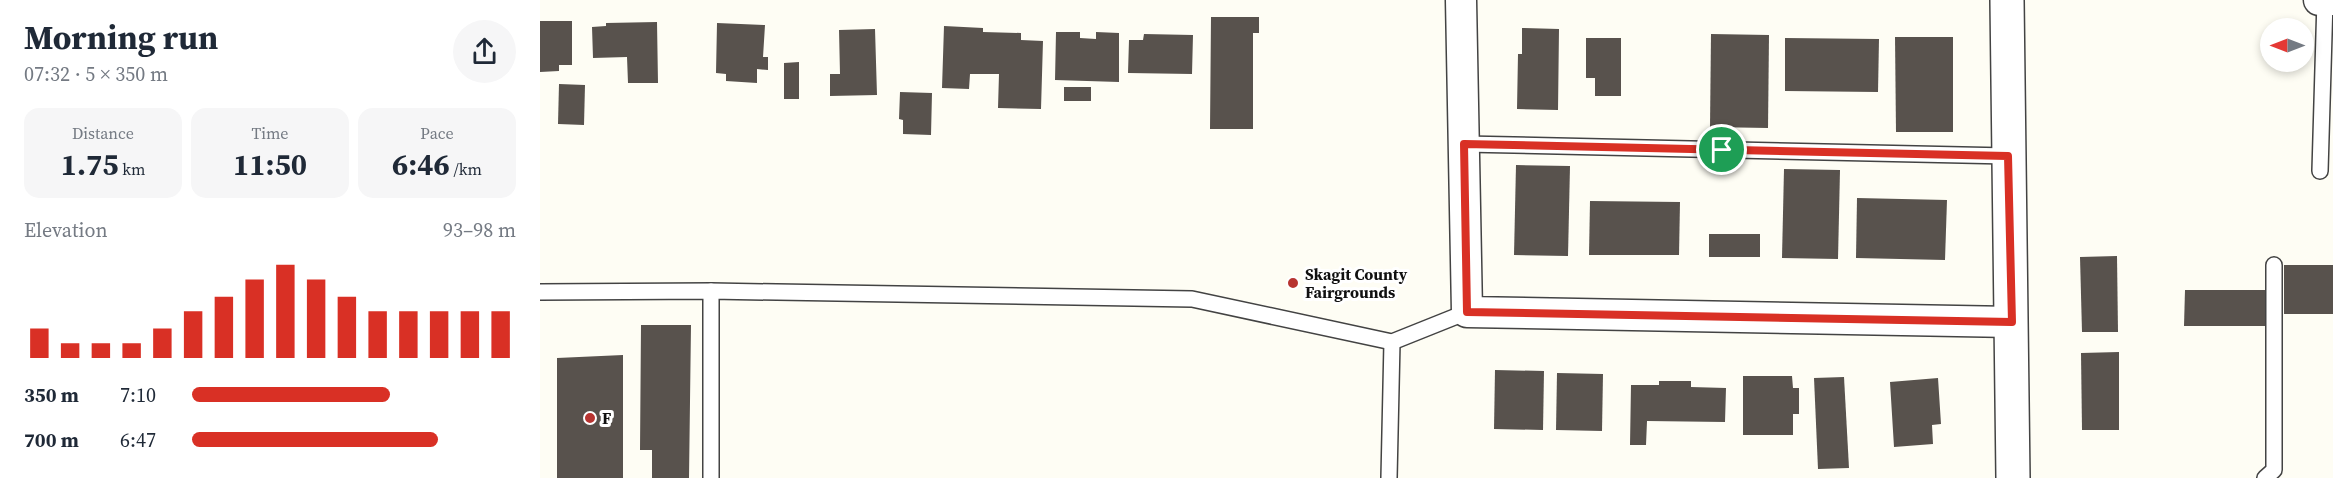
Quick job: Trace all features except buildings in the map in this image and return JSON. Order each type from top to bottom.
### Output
[{"type":"street","points":[[1461,0],[1467,312],[2012,322]]},
{"type":"street","points":[[2007,0],[2013,478]]},
{"type":"street","points":[[2319,0],[2333,0]]},
{"type":"lane","points":[[2320,171],[2325,0]]},
{"type":"lane","points":[[1464,144],[2008,156]]},
{"type":"lane","points":[[2265,478],[2274,470],[2274,265]]},
{"type":"lane","points":[[540,292],[711,291],[1192,299],[1392,342],[1467,312]]},
{"type":"lane","points":[[711,291],[711,478]]},
{"type":"lane","points":[[1389,478],[1392,342]]},
{"type":"place","name":"Skagit County Fairgrounds","points":[[1293,283]]},
{"type":"place","name":"F","points":[[590,418]]},
{"type":"route","points":[[1464,144],[1722,150],[2008,156],[2012,322],[1467,312],[1464,144]]}]
